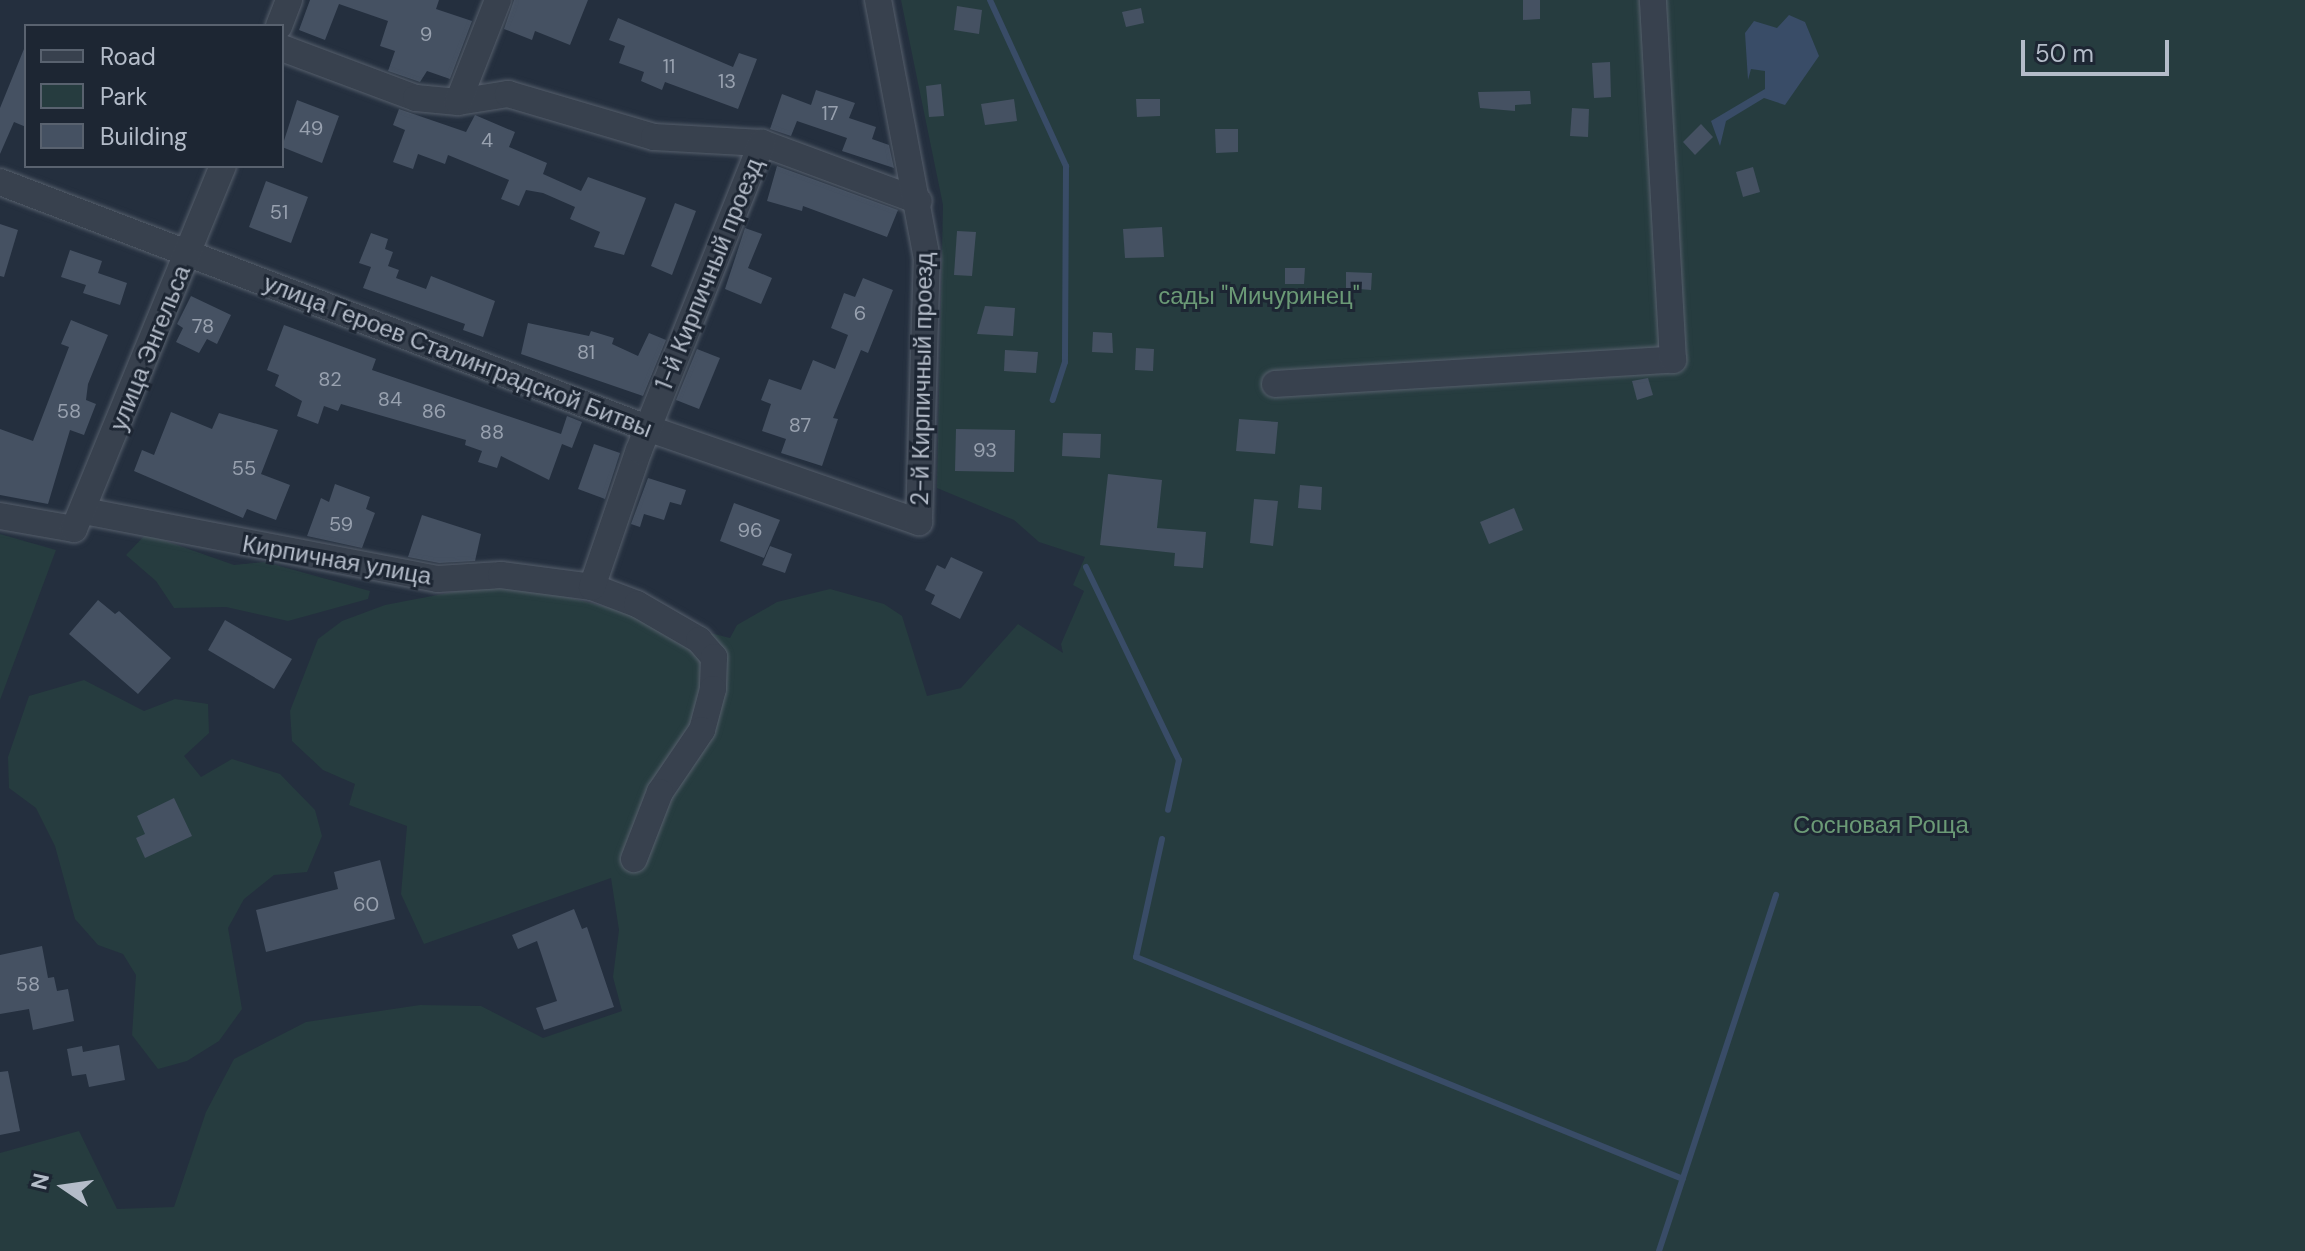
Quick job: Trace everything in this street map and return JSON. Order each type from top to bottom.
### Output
[{"type":"street","points":[[280,24],[289,0]]},
{"type":"street","points":[[458,102],[498,0]]},
{"type":"street","name":"2-й Кирпичный проезд","points":[[878,0],[919,201],[927,259],[919,522]]},
{"type":"street","points":[[1275,384],[1673,360],[1653,0]]},
{"type":"street","points":[[284,49],[416,98],[458,102],[508,94],[654,137],[762,143],[919,201]]},
{"type":"street","name":"1-й Кирпичный проезд","points":[[592,587],[647,428],[762,143]]},
{"type":"street","name":"улица Энгельса","points":[[79,520],[222,168]]},
{"type":"street","name":"улица Героев Сталинградской Битвы","points":[[0,182],[647,428],[919,522]]},
{"type":"street","name":"Кирпичная улица","points":[[0,516],[79,520],[438,579],[501,575],[592,587],[637,604],[699,640],[714,657],[713,689],[702,730],[660,792],[634,859]]},
{"type":"green space","points":[[901,0],[2305,0],[2305,1251],[0,1251],[0,1153],[79,1131],[117,1209],[174,1207],[206,1112],[234,1059],[306,1022],[420,1005],[481,1006],[543,1038],[622,1011],[613,977],[619,930],[611,878],[424,944],[401,894],[407,826],[349,805],[355,784],[323,770],[292,741],[290,711],[318,639],[342,621],[385,605],[474,588],[527,587],[730,638],[737,625],[777,602],[830,589],[884,604],[902,616],[927,696],[961,688],[1018,624],[1063,653],[1061,644],[1084,591],[1073,585],[1085,557],[1039,542],[1014,520],[937,488],[943,205]]},
{"type":"green space","points":[[0,534],[56,550],[0,700]]},
{"type":"green space","points":[[146,534],[234,565],[265,562],[370,591],[368,599],[288,621],[226,607],[174,608],[156,581],[126,555]]},
{"type":"green space","points":[[84,680],[144,711],[175,699],[208,704],[209,733],[184,756],[201,777],[232,759],[280,774],[315,810],[322,836],[307,872],[274,875],[244,899],[228,928],[242,1009],[219,1041],[187,1061],[158,1069],[132,1035],[136,975],[123,954],[98,945],[75,919],[55,846],[36,808],[9,788],[8,757],[29,696]]},
{"type":"water","points":[[1789,15],[1805,22],[1819,56],[1785,105],[1764,98],[1726,121],[1720,146],[1711,121],[1765,89],[1765,71],[1751,69],[1748,80],[1745,33],[1754,21],[1777,28]]},
{"type":"building","points":[[310,0],[439,0],[436,9],[472,21],[450,79],[427,71],[420,82],[388,71],[395,51],[380,46],[388,21],[339,4],[325,40],[299,30]]},
{"type":"building","points":[[514,0],[588,0],[570,45],[535,31],[532,40],[504,29]]},
{"type":"building","points":[[1523,0],[1540,0],[1540,19],[1523,20]]},
{"type":"building","points":[[957,6],[982,10],[979,34],[954,30]]},
{"type":"building","points":[[1141,8],[1144,23],[1126,27],[1122,12]]},
{"type":"building","points":[[618,18],[733,67],[739,53],[757,59],[738,109],[665,82],[662,90],[641,81],[644,72],[619,63],[625,46],[609,40]]},
{"type":"building","points":[[24,49],[24,126],[14,122],[0,154],[0,108]]},
{"type":"building","points":[[1610,62],[1611,97],[1594,98],[1592,63]]},
{"type":"building","points":[[941,84],[944,116],[929,117],[926,86]]},
{"type":"building","points":[[816,90],[855,103],[849,118],[876,127],[872,139],[889,145],[894,168],[842,151],[847,138],[797,121],[791,136],[770,129],[782,94],[811,105]]},
{"type":"building","points":[[1530,91],[1531,104],[1515,105],[1515,111],[1480,108],[1478,92]]},
{"type":"building","points":[[1014,99],[1017,121],[985,125],[981,104]]},
{"type":"building","points":[[1136,99],[1160,99],[1160,116],[1137,117]]},
{"type":"building","points":[[297,100],[339,116],[322,163],[284,148]]},
{"type":"building","points":[[1572,108],[1589,109],[1588,137],[1570,136]]},
{"type":"building","points":[[399,109],[466,132],[475,115],[515,132],[509,147],[547,163],[543,174],[581,191],[588,177],[646,198],[624,255],[594,247],[600,232],[570,219],[575,207],[543,193],[526,190],[519,206],[501,199],[509,180],[448,155],[445,164],[418,154],[413,169],[393,162],[405,130],[393,125]]},
{"type":"building","points":[[1701,124],[1713,137],[1695,155],[1683,142]]},
{"type":"building","points":[[1215,129],[1238,129],[1238,152],[1216,153]]},
{"type":"building","points":[[777,166],[898,210],[887,237],[803,206],[802,211],[767,201]]},
{"type":"building","points":[[1753,167],[1760,192],[1743,197],[1736,172]]},
{"type":"building","points":[[266,181],[308,197],[291,243],[249,227]]},
{"type":"building","points":[[675,203],[696,211],[672,275],[651,266]]},
{"type":"building","points":[[0,224],[18,230],[4,277],[0,276]]},
{"type":"building","points":[[1162,227],[1164,257],[1125,258],[1123,229]]},
{"type":"building","points":[[745,228],[762,234],[748,268],[772,278],[761,304],[725,289]]},
{"type":"building","points":[[957,231],[976,232],[972,276],[954,275]]},
{"type":"building","points":[[371,233],[388,239],[385,249],[393,252],[388,266],[399,270],[396,278],[426,289],[431,276],[495,301],[483,337],[463,330],[465,324],[363,288],[371,267],[359,263]]},
{"type":"building","points":[[70,250],[102,261],[98,273],[127,283],[120,305],[83,293],[86,285],[61,277]]},
{"type":"building","points":[[1285,268],[1305,268],[1304,284],[1285,284]]},
{"type":"building","points":[[1346,272],[1372,273],[1371,290],[1346,288]]},
{"type":"building","points":[[863,278],[893,290],[868,353],[861,350],[833,418],[838,419],[822,466],[781,453],[786,439],[762,431],[771,404],[761,400],[769,379],[801,390],[813,360],[835,369],[848,335],[831,328],[844,293],[855,297]]},
{"type":"building","points":[[191,296],[231,315],[217,344],[207,339],[199,353],[176,342],[183,328],[177,324]]},
{"type":"building","points":[[985,306],[1015,308],[1013,336],[977,334]]},
{"type":"building","points":[[71,320],[108,335],[88,384],[86,400],[96,404],[84,435],[70,430],[48,504],[0,495],[0,429],[33,441],[69,347],[61,344]]},
{"type":"building","points":[[528,323],[589,336],[591,331],[614,338],[612,344],[638,356],[649,333],[666,340],[643,396],[521,354]]},
{"type":"building","points":[[284,325],[376,359],[372,370],[561,434],[567,416],[582,422],[572,448],[562,444],[549,480],[501,456],[497,468],[478,462],[482,451],[465,445],[466,440],[341,404],[338,411],[324,406],[318,424],[297,416],[302,401],[275,386],[279,375],[267,370]]},
{"type":"building","points":[[1093,332],[1112,333],[1113,353],[1092,352]]},
{"type":"building","points":[[1136,348],[1154,349],[1153,371],[1135,370]]},
{"type":"building","points":[[697,349],[720,358],[699,409],[676,400]]},
{"type":"building","points":[[1005,350],[1038,352],[1036,373],[1004,371]]},
{"type":"building","points":[[1648,378],[1653,395],[1637,400],[1632,381]]},
{"type":"building","points":[[171,412],[212,429],[219,413],[278,430],[261,474],[290,485],[276,520],[247,509],[243,518],[134,471],[142,450],[154,455]]},
{"type":"building","points":[[1239,419],[1278,422],[1275,454],[1236,451]]},
{"type":"building","points":[[956,429],[1015,430],[1014,472],[955,471]]},
{"type":"building","points":[[1063,433],[1101,434],[1100,458],[1062,456]]},
{"type":"building","points":[[594,444],[620,453],[605,499],[578,489]]},
{"type":"building","points":[[1108,474],[1162,480],[1157,528],[1206,532],[1203,568],[1174,566],[1175,553],[1100,545]]},
{"type":"building","points":[[648,478],[686,490],[681,505],[670,502],[664,520],[644,514],[640,527],[631,524]]},
{"type":"building","points":[[335,484],[370,497],[366,509],[375,513],[362,548],[307,536],[321,498],[329,502]]},
{"type":"building","points":[[1300,485],[1322,487],[1321,510],[1298,508]]},
{"type":"building","points":[[1254,499],[1278,501],[1273,546],[1250,543]]},
{"type":"building","points":[[734,503],[780,520],[764,558],[720,541]]},
{"type":"building","points":[[1514,508],[1523,530],[1489,544],[1480,522]]},
{"type":"building","points":[[422,515],[481,534],[475,561],[439,563],[408,557]]},
{"type":"building","points":[[770,546],[792,554],[785,573],[762,565]]},
{"type":"building","points":[[951,557],[983,572],[960,619],[931,604],[935,595],[925,590],[937,565],[945,569]]},
{"type":"building","points":[[98,600],[115,614],[119,611],[171,658],[138,694],[69,634]]},
{"type":"building","points":[[225,620],[292,659],[274,689],[208,650]]},
{"type":"building","points":[[174,798],[192,836],[145,858],[136,838],[145,834],[137,816]]},
{"type":"building","points":[[380,860],[395,919],[266,952],[256,910],[338,889],[334,872]]},
{"type":"building","points":[[574,909],[582,929],[587,927],[614,1007],[544,1030],[536,1008],[557,1001],[537,941],[518,949],[512,935]]},
{"type":"building","points":[[42,946],[48,978],[54,977],[57,991],[68,989],[74,1021],[33,1030],[29,1009],[0,1014],[0,955]]},
{"type":"building","points":[[119,1045],[125,1080],[89,1087],[86,1074],[72,1076],[67,1049],[82,1046],[83,1052]]},
{"type":"building","points":[[8,1071],[20,1131],[0,1135],[0,1072]]},
{"type":"waterway","points":[[990,0],[1066,166],[1065,362],[1053,400]]},
{"type":"waterway","points":[[1086,567],[1179,760],[1168,810]]},
{"type":"waterway","points":[[1162,839],[1136,957],[1683,1179]]},
{"type":"waterway","points":[[1659,1251],[1776,895]]},
{"type":"park label","name":"сады \"Мичуринец\"","points":[[1259,296]]},
{"type":"park label","name":"Сосновая Роща","points":[[1881,825]]}]
